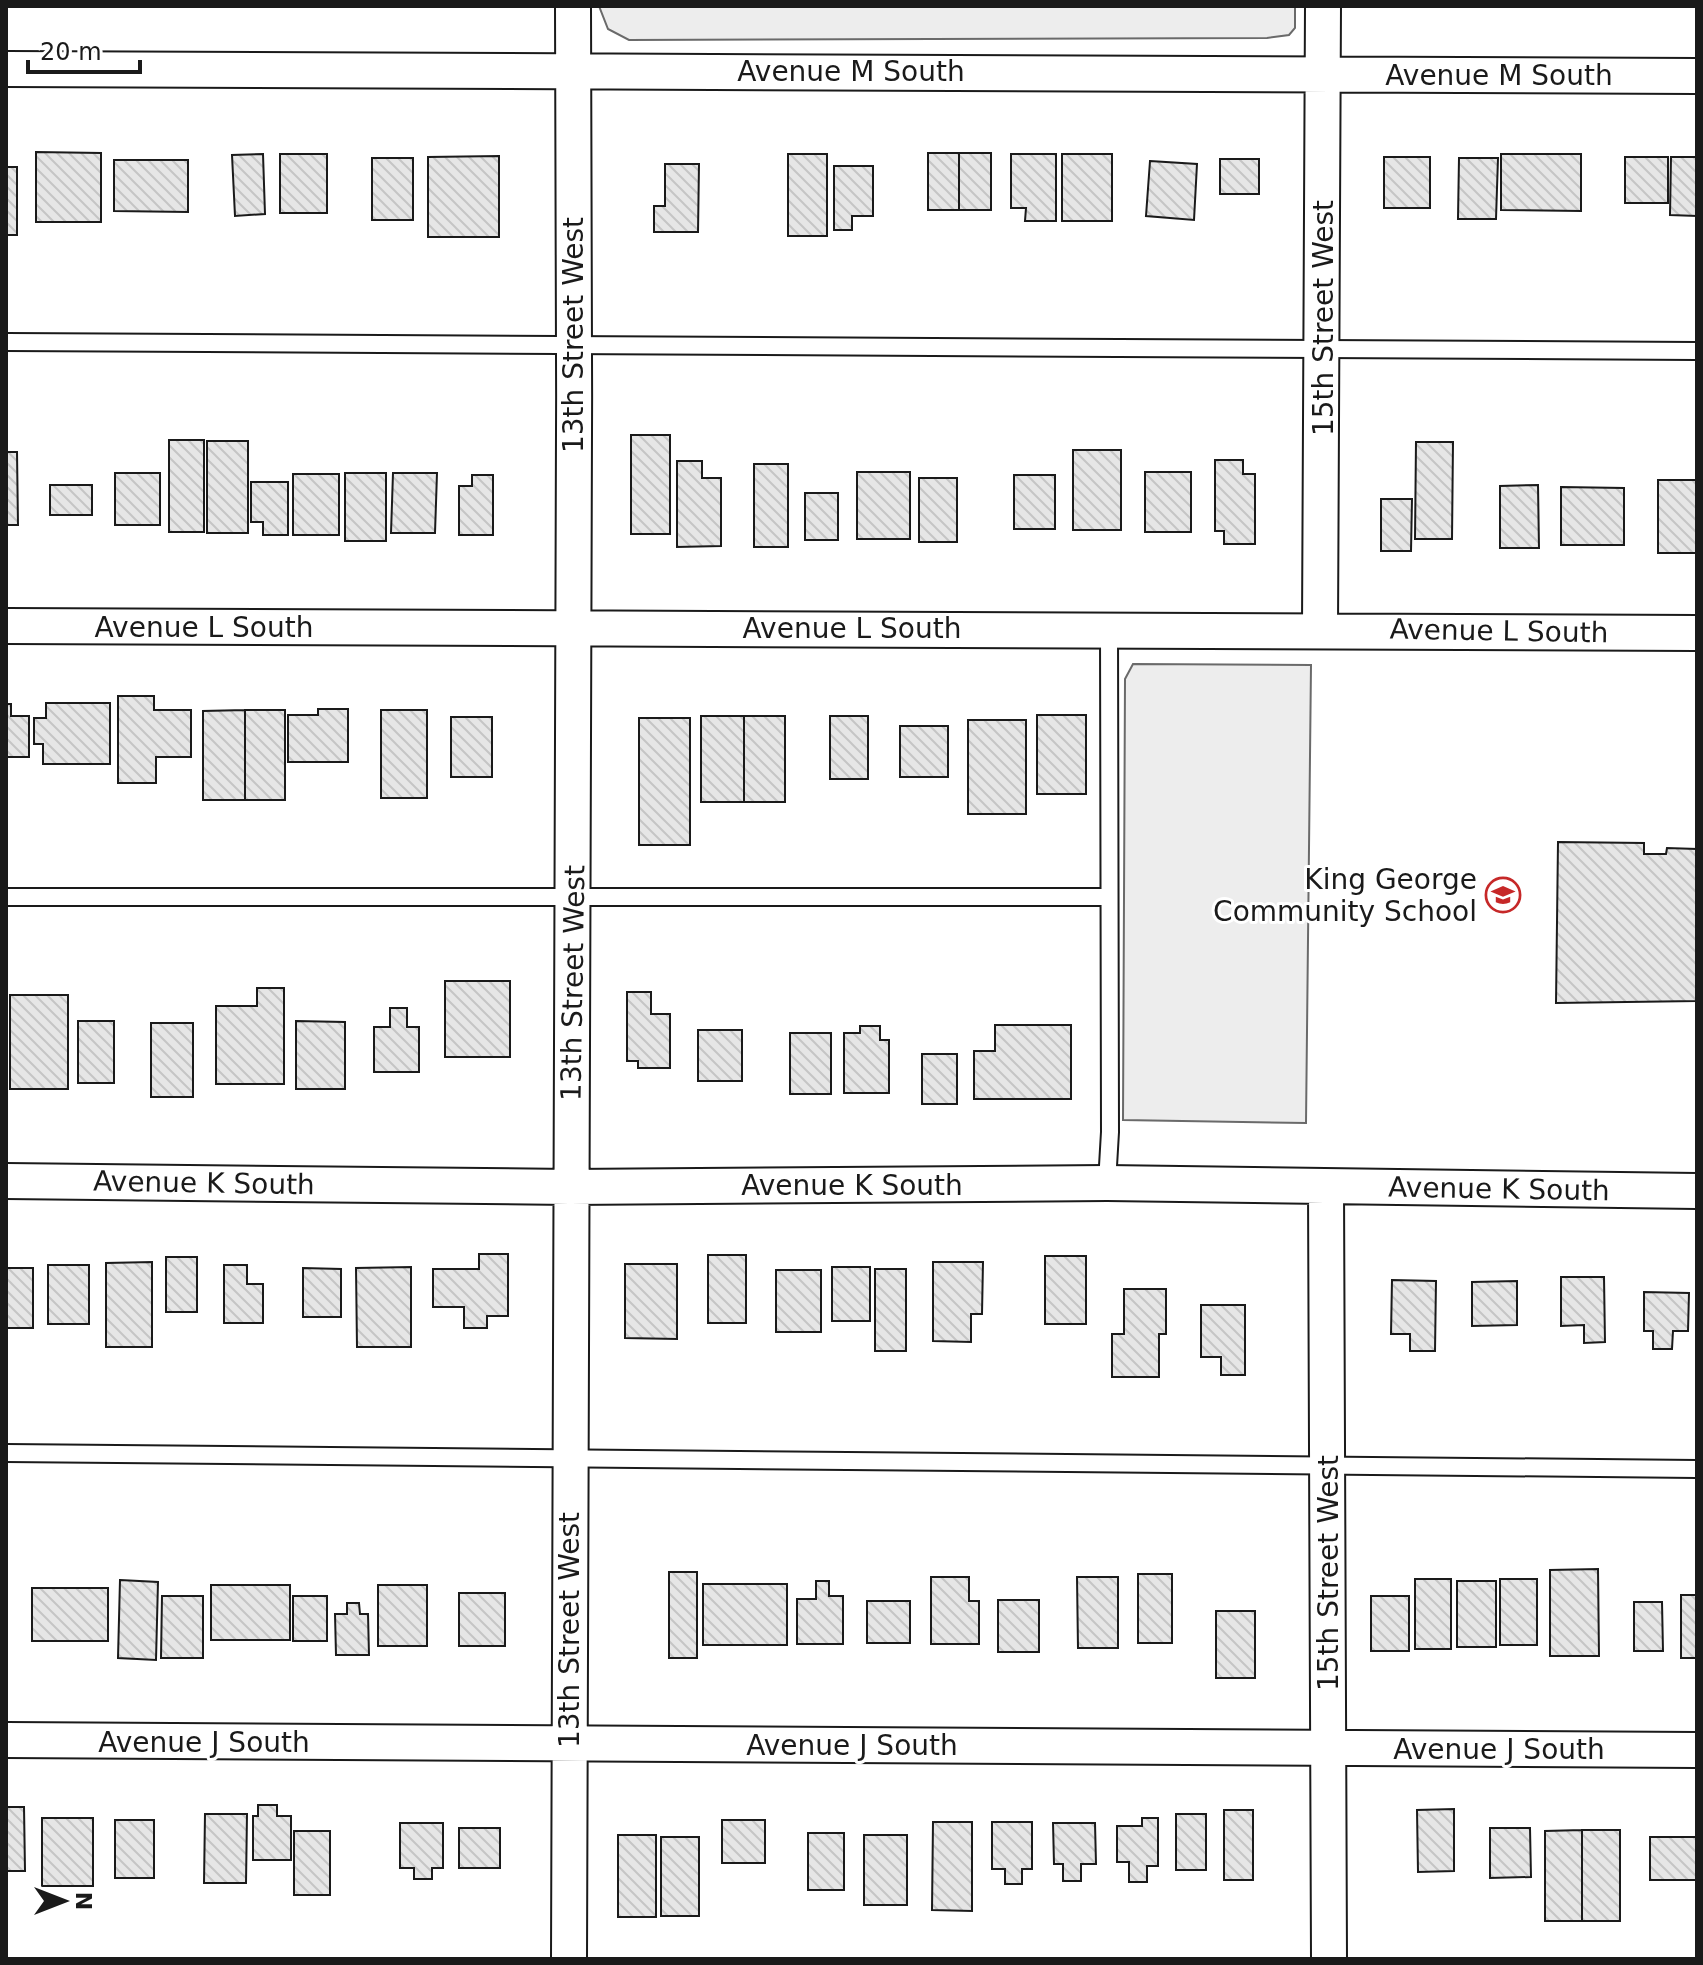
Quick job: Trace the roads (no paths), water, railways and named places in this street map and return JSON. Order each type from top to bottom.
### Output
[{"type":"street","name":"13th Street West","points":[[569,1959],[570,1187],[574,899],[573,6]]},
{"type":"street","name":"15th Street West","points":[[1320,629],[1323,6]]},
{"type":"street","name":"Avenue M South","points":[[6,69],[1697,76]]},
{"type":"street","name":"Avenue L South","points":[[6,626],[1109,628],[1697,633]]},
{"type":"street","name":"Avenue K South","points":[[6,1181],[570,1187],[1107,1183],[1697,1191]]},
{"type":"street","name":"15th Street West","points":[[1326,1187],[1329,1959]]},
{"type":"street","name":"Avenue J South","points":[[6,1740],[1697,1750]]},
{"type":"lane","points":[[6,342],[1323,352],[1697,351]]},
{"type":"lane","points":[[1107,1183],[1110,1132],[1109,628]]},
{"type":"lane","points":[[6,897],[1109,897]]},
{"type":"lane","points":[[6,1453],[1697,1469]]},
{"type":"place","name":"King George Community School","points":[[1503,895]]}]
